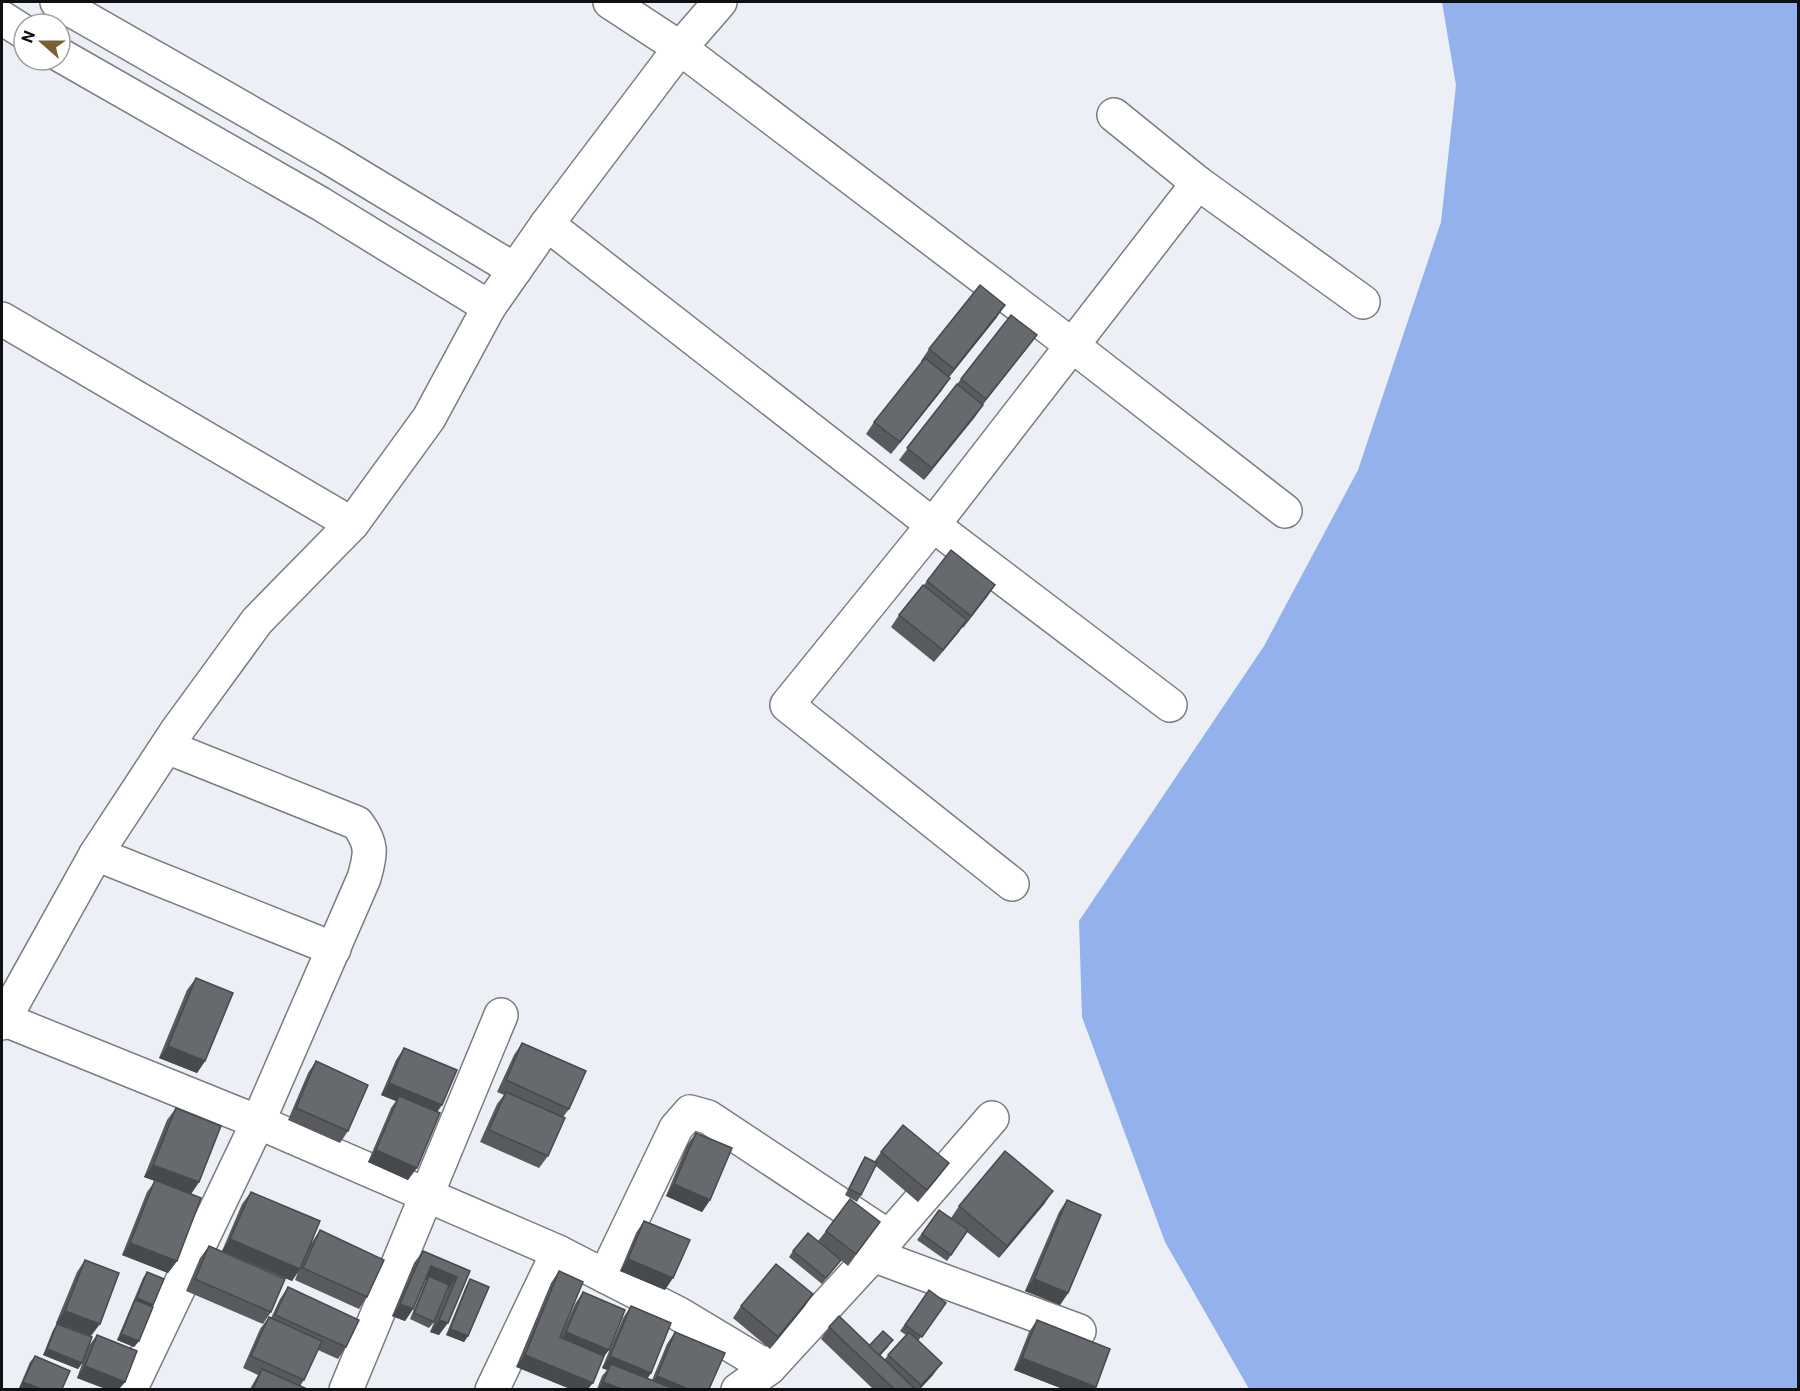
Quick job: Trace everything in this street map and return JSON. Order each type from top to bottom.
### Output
[{"type":"street","points":[[57,2],[328,157],[515,270]]},
{"type":"street","points":[[610,2],[680,48],[1073,346],[1285,512]]},
{"type":"street","points":[[720,2],[680,48],[547,224],[489,307],[429,418],[352,524],[257,621],[166,747],[96,854],[2,1021],[258,1122],[558,1252],[679,1314],[769,1368]]},
{"type":"street","points":[[72,62],[321,204],[489,307]]},
{"type":"street","points":[[1114,115],[1198,183],[1364,302]]},
{"type":"street","points":[[1012,884],[787,705],[933,525],[1198,183]]},
{"type":"street","points":[[547,224],[933,525],[1170,705]]},
{"type":"street","points":[[2,319],[352,524]]},
{"type":"street","points":[[130,1389],[258,1122],[334,949],[364,878],[370,857],[369,845],[357,823],[166,747]]},
{"type":"street","points":[[96,854],[334,949]]},
{"type":"street","points":[[346,1389],[501,1015]]},
{"type":"street","points":[[605,1276],[676,1128],[690,1112],[708,1117],[881,1246],[1079,1331]]},
{"type":"street","points":[[738,1389],[769,1368],[881,1246],[992,1118]]},
{"type":"street","points":[[503,1386],[558,1252]]},
{"type":"water","points":[[1442,2],[1798,2],[1798,1389],[1249,1389],[1165,1242],[1082,1017],[1079,921],[1264,646],[1358,470],[1441,222],[1456,85]]},
{"type":"building","points":[[980,285],[1005,305],[954,369],[929,349]]},
{"type":"building","points":[[1011,315],[1037,335],[986,399],[961,379]]},
{"type":"building","points":[[925,358],[950,378],[900,442],[874,422]]},
{"type":"building","points":[[957,384],[983,405],[932,468],[907,448]]},
{"type":"building","points":[[951,550],[995,585],[971,616],[927,581]]},
{"type":"building","points":[[923,585],[967,620],[943,650],[899,615]]},
{"type":"building","points":[[196,978],[233,993],[205,1061],[168,1046]]},
{"type":"building","points":[[522,1043],[586,1071],[569,1109],[506,1080]]},
{"type":"building","points":[[404,1048],[457,1070],[442,1105],[389,1083]]},
{"type":"building","points":[[316,1061],[368,1085],[348,1131],[296,1108]]},
{"type":"building","points":[[506,1092],[565,1118],[548,1156],[489,1130]]},
{"type":"building","points":[[399,1096],[440,1113],[417,1168],[376,1150]]},
{"type":"building","points":[[176,1108],[221,1126],[199,1182],[153,1165]]},
{"type":"building","points":[[903,1125],[949,1163],[927,1190],[881,1152]]},
{"type":"building","points":[[696,1133],[732,1148],[710,1200],[674,1184]]},
{"type":"building","points":[[1005,1151],[1053,1191],[1007,1246],[959,1206]]},
{"type":"building","points":[[865,1157],[877,1163],[861,1195],[849,1189]]},
{"type":"building","points":[[155,1180],[201,1198],[177,1261],[130,1243]]},
{"type":"building","points":[[251,1192],[320,1221],[300,1269],[230,1239]]},
{"type":"building","points":[[850,1199],[880,1222],[856,1254],[826,1231]]},
{"type":"building","points":[[1067,1200],[1101,1215],[1068,1293],[1034,1279]]},
{"type":"building","points":[[939,1210],[968,1230],[951,1255],[922,1234]]},
{"type":"building","points":[[644,1221],[690,1240],[673,1278],[628,1259]]},
{"type":"building","points":[[320,1230],[384,1260],[367,1297],[303,1268]]},
{"type":"building","points":[[808,1233],[841,1260],[826,1278],[793,1251]]},
{"type":"building","points":[[209,1246],[285,1279],[271,1312],[195,1279]]},
{"type":"building","points":[[423,1251],[470,1271],[448,1323],[439,1320],[457,1277],[431,1266],[413,1309],[400,1304]]},
{"type":"building","points":[[85,1260],[119,1273],[100,1324],[65,1311]]},
{"type":"building","points":[[776,1264],[813,1294],[778,1337],[741,1306]]},
{"type":"building","points":[[559,1271],[583,1282],[560,1337],[604,1356],[593,1383],[525,1355]]},
{"type":"building","points":[[147,1272],[164,1279],[153,1305],[137,1298]]},
{"type":"building","points":[[429,1276],[449,1285],[434,1322],[414,1313]]},
{"type":"building","points":[[470,1279],[489,1287],[468,1336],[450,1329]]},
{"type":"building","points":[[288,1287],[359,1320],[346,1347],[275,1315]]},
{"type":"building","points":[[929,1290],[946,1303],[922,1337],[905,1325]]},
{"type":"building","points":[[583,1292],[625,1310],[609,1350],[566,1332]]},
{"type":"building","points":[[135,1300],[153,1307],[139,1341],[121,1334]]},
{"type":"building","points":[[631,1306],[671,1323],[651,1373],[610,1356]]},
{"type":"building","points":[[839,1316],[915,1389],[894,1389],[829,1327]]},
{"type":"building","points":[[269,1317],[322,1341],[304,1380],[251,1356]]},
{"type":"building","points":[[1037,1320],[1110,1349],[1096,1387],[1022,1358]]},
{"type":"building","points":[[57,1324],[92,1337],[82,1363],[47,1349]]},
{"type":"building","points":[[883,1331],[893,1340],[879,1355],[869,1346]]},
{"type":"building","points":[[675,1332],[725,1353],[709,1389],[688,1389],[657,1376]]},
{"type":"building","points":[[909,1332],[942,1363],[921,1385],[888,1355]]},
{"type":"building","points":[[97,1335],[137,1351],[125,1382],[85,1366]]},
{"type":"building","points":[[35,1356],[70,1371],[62,1389],[41,1389],[23,1382]]},
{"type":"building","points":[[611,1364],[674,1389],[622,1389],[603,1382]]},
{"type":"building","points":[[262,1369],[307,1389],[253,1389]]}]
